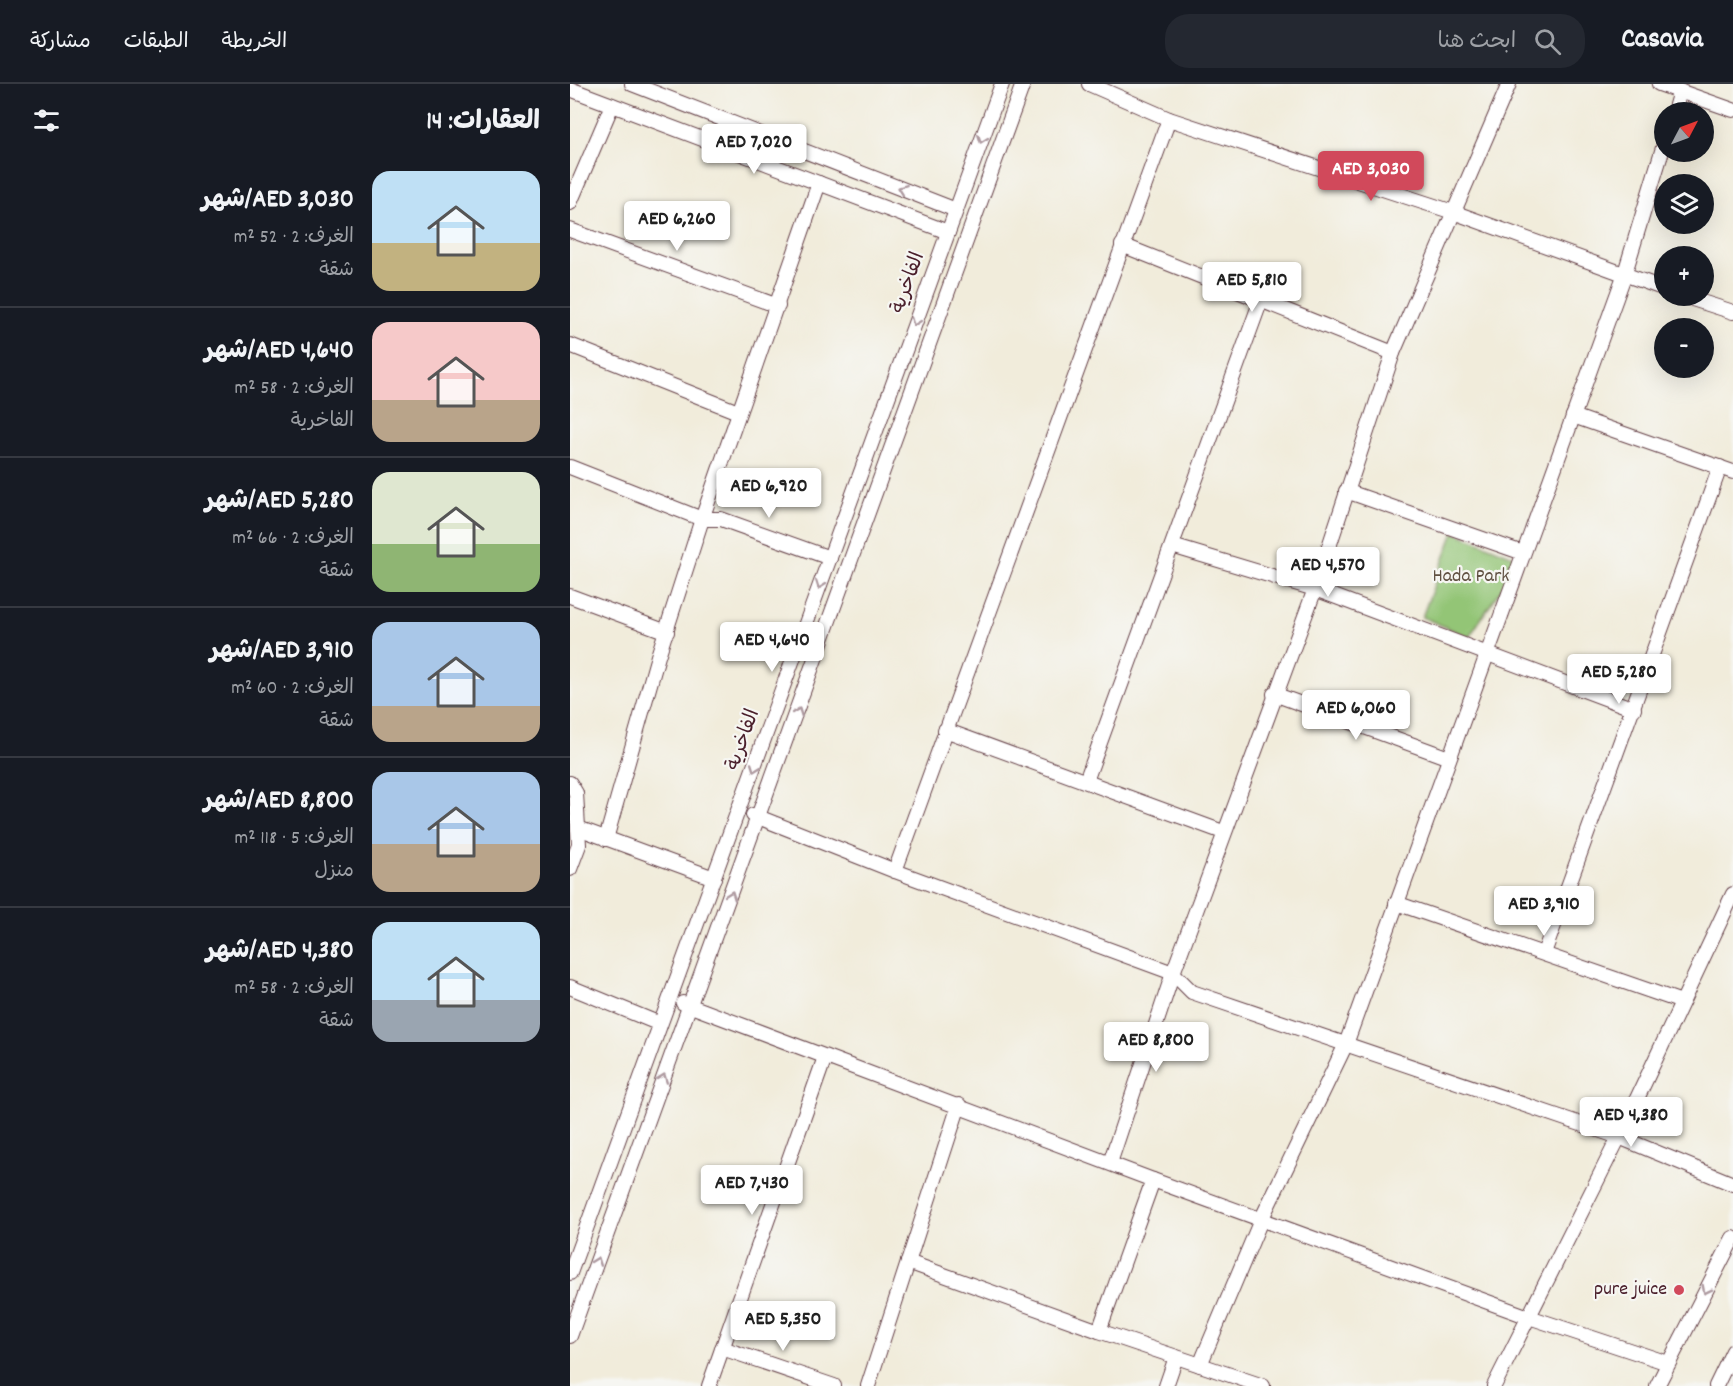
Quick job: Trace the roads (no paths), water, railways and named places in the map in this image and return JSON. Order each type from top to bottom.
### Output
[{"type":"street","points":[[632,84],[956,210]]},
{"type":"street","points":[[1089,84],[1169,119],[1453,212],[1654,286]]},
{"type":"street","points":[[1110,1163],[1223,832],[1315,589],[1394,353],[1509,84]]},
{"type":"street","points":[[1659,84],[1733,110]]},
{"type":"street","points":[[570,1336],[760,817],[1022,88],[999,85]]},
{"type":"street","name":"الفاخرية","points":[[570,1273],[577,1234],[660,1024],[740,811],[999,85]]},
{"type":"street","points":[[570,89],[948,232]]},
{"type":"street","points":[[1677,102],[1680,91]]},
{"type":"street","points":[[570,203],[612,105]]},
{"type":"street","points":[[895,871],[1169,119]]},
{"type":"street","points":[[1200,1365],[1261,1220],[1346,1044],[1624,276],[1659,162]]},
{"type":"street","points":[[606,839],[702,519],[819,183]]},
{"type":"street","points":[[570,230],[778,306]]},
{"type":"street","points":[[1122,246],[1394,353]]},
{"type":"street","points":[[1086,781],[1261,300]]},
{"type":"street","points":[[1714,306],[1733,312]]},
{"type":"street","points":[[570,345],[738,412]]},
{"type":"street","points":[[1544,953],[1634,709],[1726,470],[1573,416]]},
{"type":"street","points":[[570,467],[702,519],[722,519],[830,558]]},
{"type":"street","points":[[1346,491],[1523,553]]},
{"type":"street","points":[[1172,546],[1315,589],[1634,709]]},
{"type":"street","points":[[570,596],[667,632]]},
{"type":"street","points":[[1274,694],[1449,758]]},
{"type":"street","points":[[945,730],[1223,832]]},
{"type":"street","points":[[570,783],[576,793],[579,845],[570,869]]},
{"type":"street","points":[[740,811],[895,871],[1173,973],[1192,992],[1619,1137],[1733,1184]]},
{"type":"street","points":[[578,828],[714,878]]},
{"type":"street","points":[[1494,1386],[1619,1137],[1733,894]]},
{"type":"street","points":[[1396,903],[1682,1002]]},
{"type":"street","points":[[570,987],[660,1024]]},
{"type":"street","points":[[669,999],[960,1105],[1261,1220],[1529,1317],[1668,1363]]},
{"type":"street","points":[[709,1386],[825,1057]]},
{"type":"street","points":[[868,1386],[960,1105]]},
{"type":"street","points":[[1099,1331],[1153,1180]]},
{"type":"street","points":[[1657,1386],[1733,1238]]},
{"type":"street","points":[[908,1262],[1099,1331],[1263,1386]]},
{"type":"street","points":[[722,1348],[834,1386]]},
{"type":"street","points":[[1716,1386],[1733,1351]]},
{"type":"street","points":[[1166,1386],[1176,1357]]},
{"type":"place","name":"pure juice","points":[[1679,1290]]},
{"type":"park label","name":"Hada Park","points":[[1471,577]]}]
